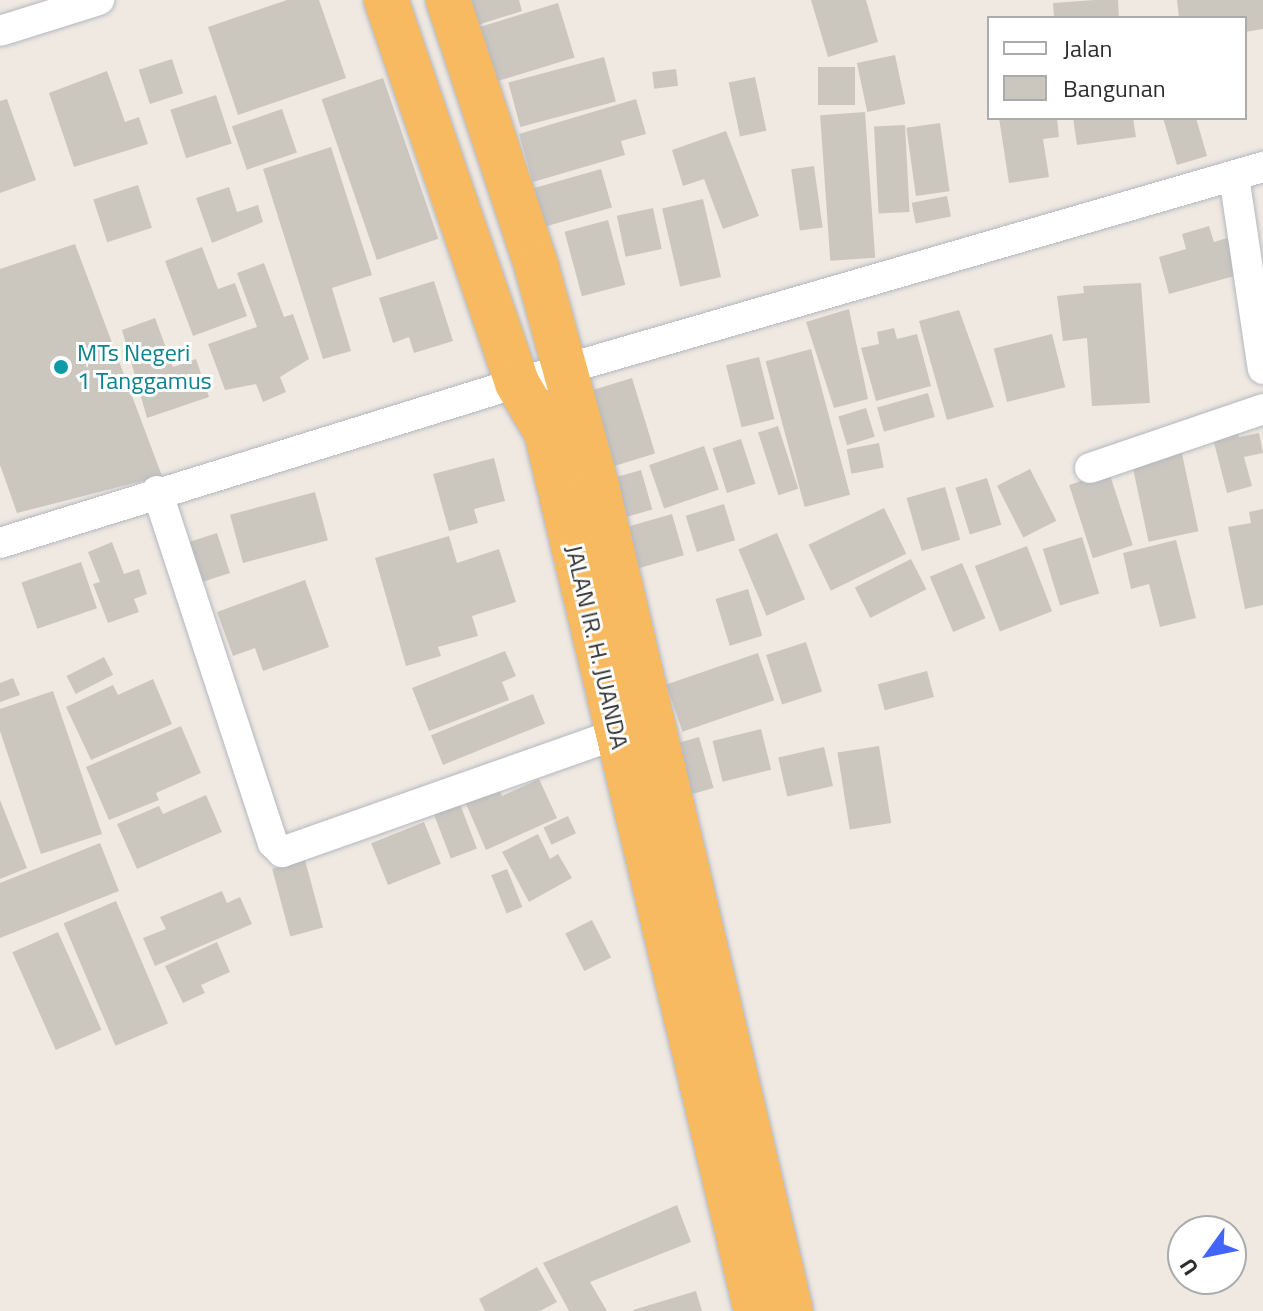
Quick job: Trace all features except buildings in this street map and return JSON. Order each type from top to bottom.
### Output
[{"type":"highway","name":"JALAN IR. H. JUANDA","points":[[386,0],[517,383],[546,432],[756,1311]]},
{"type":"highway","name":"JALAN IR. H. JUANDA","points":[[448,0],[567,372],[632,621],[791,1311]]},
{"type":"street","points":[[0,31],[99,0]]},
{"type":"street","points":[[0,543],[157,491],[517,383],[567,372],[1263,167]]},
{"type":"street","points":[[1234,176],[1263,369]]},
{"type":"street","points":[[1090,468],[1263,409]]},
{"type":"street","points":[[157,491],[273,843],[282,852],[618,734]]},
{"type":"place","name":"MTs Negeri 1 Tanggamus","points":[[61,367]]}]
